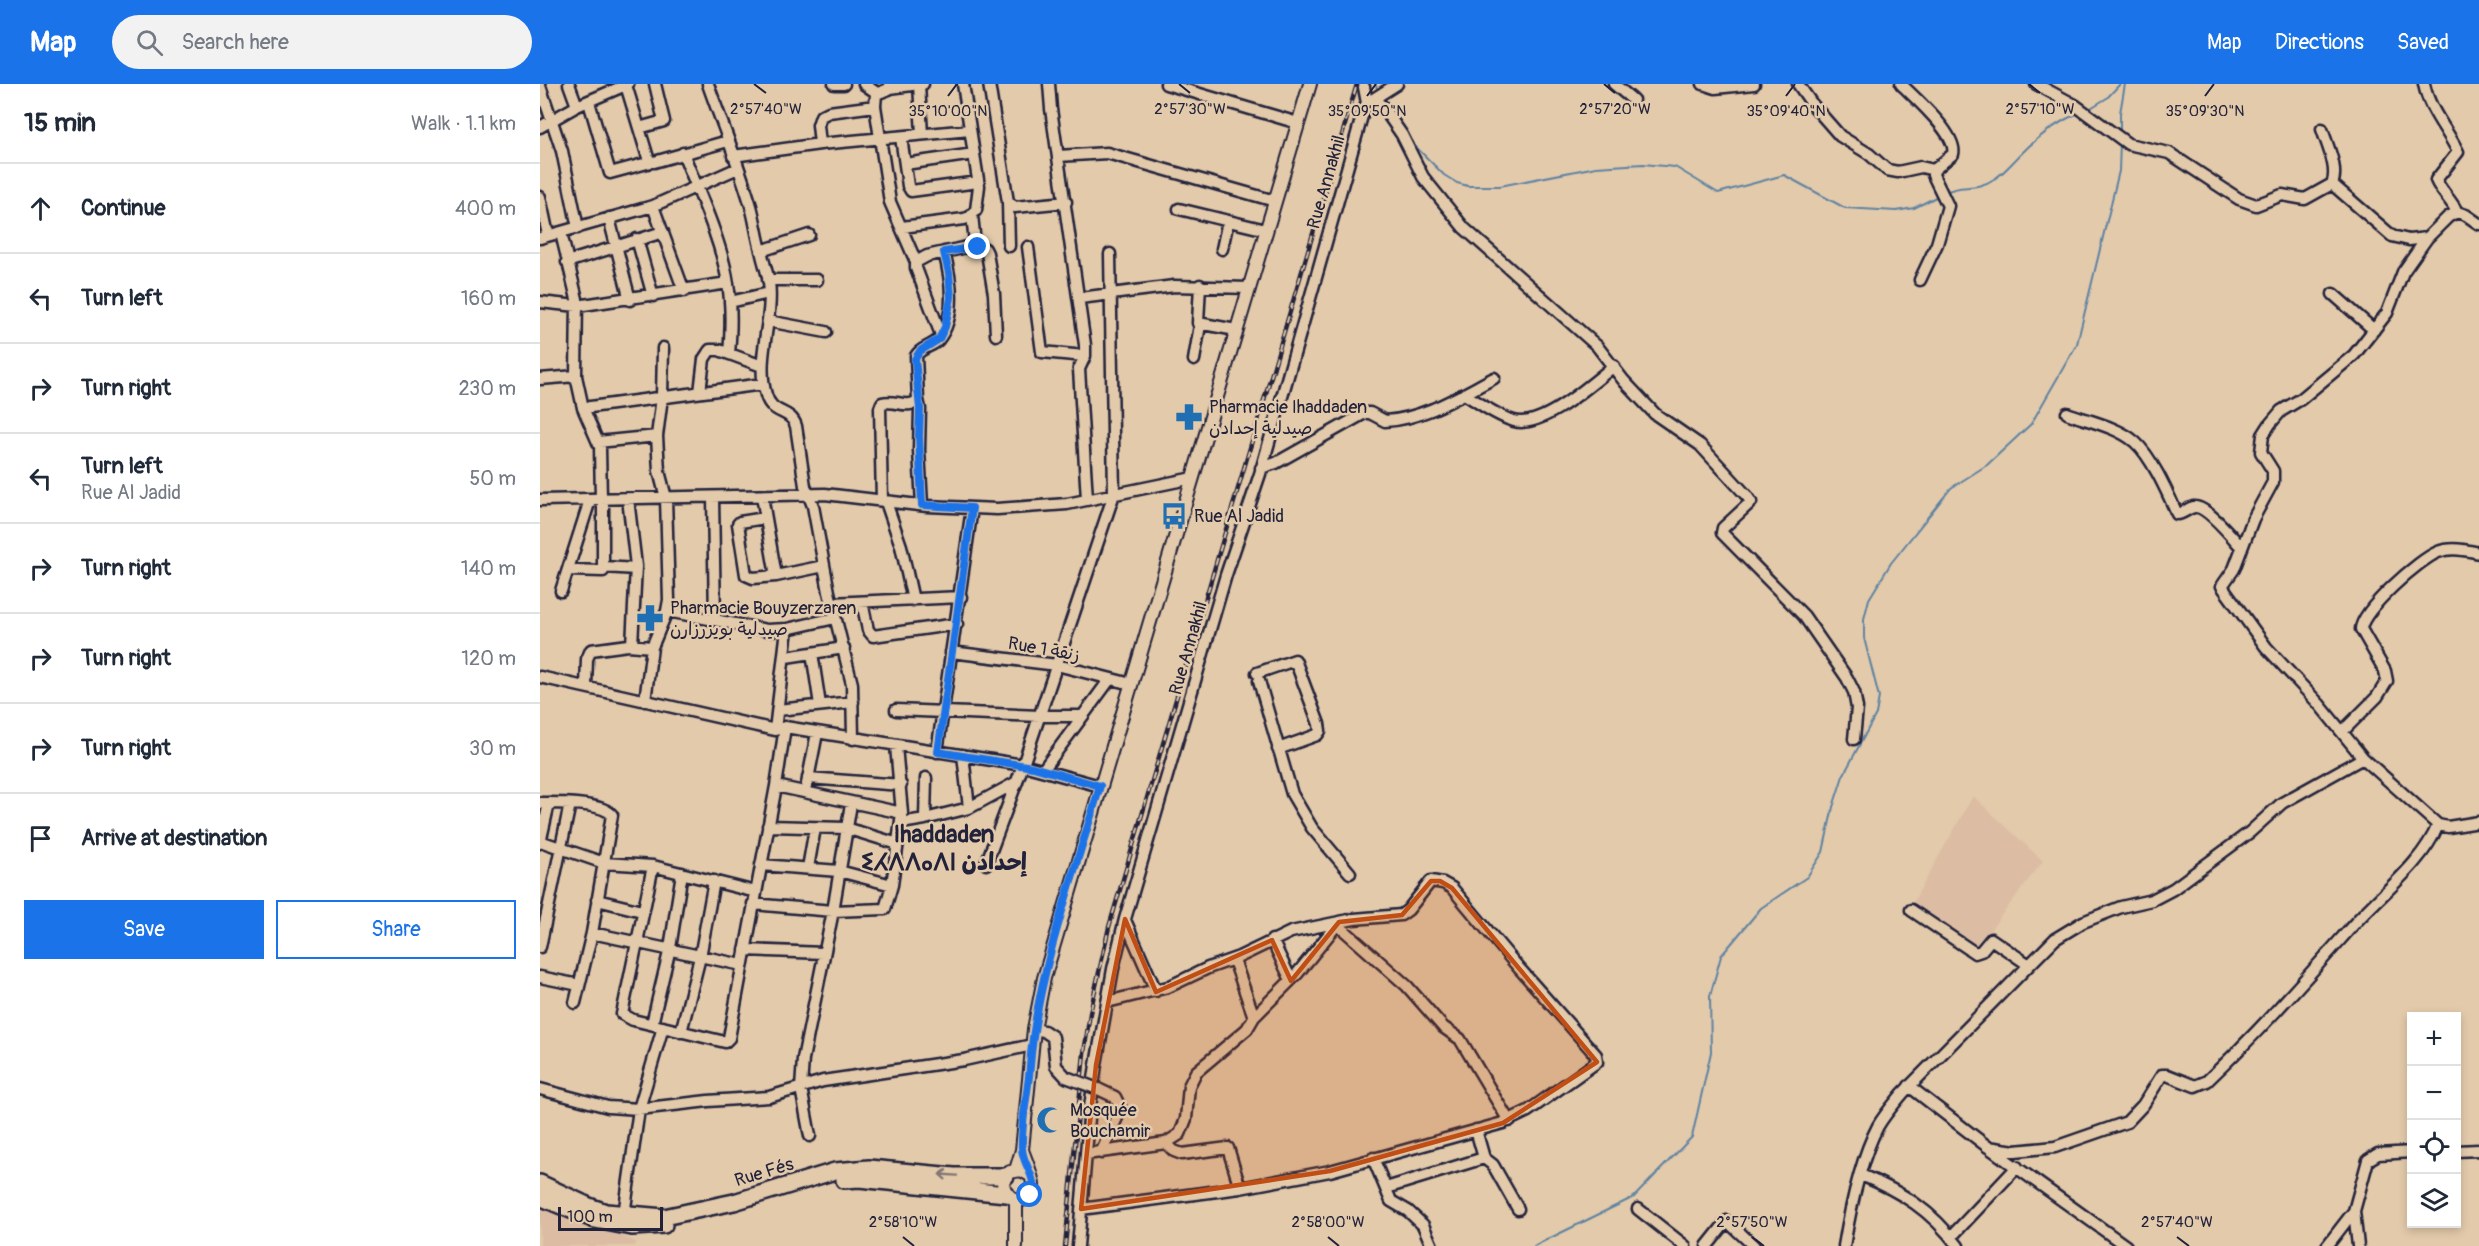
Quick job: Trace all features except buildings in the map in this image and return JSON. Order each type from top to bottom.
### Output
[{"type":"highway","name":"Rue Fés","points":[[540,1183],[589,1206],[624,1215],[664,1217],[699,1211],[835,1171],[869,1168],[954,1176],[1011,1173]]},
{"type":"highway","name":"Rue Fés","points":[[540,1197],[595,1220],[632,1227],[675,1224],[735,1211],[836,1181],[859,1179],[1016,1198]]},
{"type":"main road","points":[[1016,1246],[1018,1219],[1016,1198],[1004,1188],[1022,1150],[1034,1029],[1044,978],[1310,84]]},
{"type":"main road","points":[[1016,1198],[1033,1190],[1033,1180],[1022,1150]]},
{"type":"main road","name":"Rue Fés","points":[[1011,1173],[1021,1170],[1030,1175]]},
{"type":"street","points":[[569,84],[577,106]]},
{"type":"street","points":[[540,127],[577,106],[589,102],[603,89],[627,84],[646,158],[651,162]]},
{"type":"street","points":[[639,128],[664,121],[656,84]]},
{"type":"street","points":[[708,84],[751,206],[768,280],[768,321],[762,366],[763,384],[770,405],[778,412],[788,414],[795,422],[805,486],[809,495],[831,603],[852,684],[853,739]]},
{"type":"street","points":[[834,84],[844,84]]},
{"type":"street","points":[[864,84],[877,93]]},
{"type":"street","points":[[877,93],[890,86],[920,84],[922,134]]},
{"type":"street","points":[[963,84],[978,182],[978,201],[972,215],[972,232],[976,245]]},
{"type":"street","points":[[989,84],[1008,202],[1009,246]]},
{"type":"street","points":[[1049,84],[1080,298],[1085,356],[1079,369],[1087,500]]},
{"type":"street","points":[[1166,84],[1298,123]]},
{"type":"street","points":[[1374,100],[1397,84]]},
{"type":"street","points":[[1614,84],[1633,99]]},
{"type":"street","points":[[1702,84],[1712,88],[1754,84]]},
{"type":"street","points":[[1798,84],[1840,136],[1869,154],[1887,170],[1898,172],[1921,167],[1934,170]]},
{"type":"street","points":[[1901,84],[1940,125],[1953,147],[1953,154],[1934,170]]},
{"type":"street","points":[[2036,84],[2074,105],[2133,146],[2169,153],[2239,200],[2256,205],[2282,195],[2305,199],[2332,184],[2335,178],[2334,170],[2322,129]]},
{"type":"street","points":[[2424,84],[2434,113],[2445,127],[2458,152],[2436,180],[2451,199],[2457,212],[2469,216],[2479,224]]},
{"type":"street","points":[[540,86],[553,120],[578,228]]},
{"type":"street","points":[[1364,87],[1382,106],[1402,135],[1423,177],[1464,228],[1597,346],[1654,414],[1700,445],[1747,496],[1751,502],[1723,528],[1722,533],[1804,616],[1847,678],[1854,692],[1857,708],[1854,739]]},
{"type":"street","points":[[877,93],[875,106],[890,202],[916,262],[916,268],[942,334]]},
{"type":"street","name":"Rue Annakhil","points":[[1078,1246],[1090,1107],[1107,1002],[1125,919],[1211,627],[1261,468],[1328,232],[1374,100]]},
{"type":"street","points":[[589,102],[609,173],[614,174],[728,141]]},
{"type":"street","points":[[820,144],[818,125],[820,116],[829,112],[875,106]]},
{"type":"street","points":[[733,156],[880,137],[919,136],[970,130]]},
{"type":"street","points":[[901,137],[908,186],[911,191],[978,182]]},
{"type":"street","points":[[683,153],[717,241],[728,283],[729,354]]},
{"type":"street","points":[[1058,156],[1107,153],[1275,201]]},
{"type":"street","points":[[905,164],[974,154]]},
{"type":"street","points":[[540,197],[544,236],[653,206],[738,168]]},
{"type":"street","points":[[1920,280],[1944,225],[1948,206],[1934,170]]},
{"type":"street","points":[[2332,184],[2392,236],[2409,240],[2427,238]]},
{"type":"street","points":[[1008,202],[1015,207],[1066,202]]},
{"type":"street","points":[[653,206],[684,291]]},
{"type":"street","points":[[1179,209],[1266,230]]},
{"type":"street","points":[[2457,212],[2448,217],[2427,238],[2403,272],[2387,313],[2374,330],[2337,371],[2281,411],[2263,435],[2261,452],[2273,471],[2274,478],[2223,587],[2266,647],[2342,732],[2362,758],[2438,825],[2448,827],[2479,822]]},
{"type":"street","points":[[902,227],[949,222],[972,215]]},
{"type":"street","points":[[609,218],[630,300]]},
{"type":"street","points":[[1222,249],[1228,221]]},
{"type":"street","points":[[567,262],[663,232]]},
{"type":"street","points":[[561,233],[577,306],[576,376],[583,408],[598,442],[598,500],[604,567],[601,572],[569,570]]},
{"type":"street","points":[[761,251],[809,235]]},
{"type":"street","points":[[638,239],[653,296]]},
{"type":"street","points":[[916,262],[944,252],[976,245],[985,249],[994,294],[996,335]]},
{"type":"street","points":[[1028,247],[1041,352],[1085,356]]},
{"type":"street","points":[[922,505],[920,409],[916,356],[920,351],[935,343],[942,334],[951,298],[944,252]]},
{"type":"street","points":[[986,864],[1040,716],[1114,494],[1110,254]]},
{"type":"street","points":[[768,280],[817,280]]},
{"type":"street","points":[[540,302],[577,306],[630,300],[728,283]]},
{"type":"street","points":[[1194,360],[1200,325],[1197,320],[1200,285]]},
{"type":"street","points":[[1080,298],[1174,286],[1249,288]]},
{"type":"street","points":[[730,302],[769,293]]},
{"type":"street","points":[[2333,294],[2374,330]]},
{"type":"street","points":[[768,321],[826,332]]},
{"type":"street","points":[[1200,325],[1236,330]]},
{"type":"street","points":[[645,701],[652,647],[667,611],[666,498],[659,471],[657,436],[662,397],[663,348]]},
{"type":"street","points":[[700,392],[705,354],[713,349],[762,366]]},
{"type":"street","points":[[1464,394],[1515,421],[1534,420],[1570,399],[1614,366]]},
{"type":"street","points":[[540,379],[576,376]]},
{"type":"street","points":[[1261,468],[1276,463],[1365,413],[1370,413],[1382,420],[1394,420],[1434,408],[1494,378]]},
{"type":"street","points":[[583,408],[763,384]]},
{"type":"street","points":[[913,600],[905,560],[884,502],[880,408],[882,403],[888,401],[910,405],[918,400]]},
{"type":"street","points":[[2067,414],[2115,431],[2135,442],[2155,471],[2177,514],[2180,515],[2194,507],[2201,508],[2211,515],[2242,548]]},
{"type":"street","points":[[598,442],[657,436]]},
{"type":"street","points":[[540,500],[835,494],[922,505],[972,508],[1032,507],[1087,500],[1194,478]]},
{"type":"street","points":[[762,495],[776,576]]},
{"type":"street","points":[[713,497],[715,620]]},
{"type":"street","points":[[628,499],[636,569],[632,645]]},
{"type":"street","points":[[561,591],[598,500]]},
{"type":"street","points":[[938,752],[972,508]]},
{"type":"street","points":[[765,518],[738,524],[746,575],[753,578],[776,576],[824,566]]},
{"type":"street","points":[[2342,732],[2377,697],[2387,681],[2385,671],[2361,629],[2366,617],[2412,568],[2433,554],[2450,550],[2479,553]]},
{"type":"street","points":[[604,567],[636,569]]},
{"type":"street","points":[[831,603],[961,597]]},
{"type":"street","points":[[862,602],[869,632],[873,636],[957,624]]},
{"type":"street","points":[[667,611],[767,630],[788,629],[836,618]]},
{"type":"street","points":[[653,866],[622,1013],[627,1018],[722,1042],[726,1041],[776,786],[780,728],[778,710],[788,629]]},
{"type":"street","points":[[586,687],[587,659],[590,652],[599,648],[632,645],[652,647]]},
{"type":"street","points":[[786,657],[844,648]]},
{"type":"street","name":"Rue 1 زنقة","points":[[951,652],[1057,665],[1131,684]]},
{"type":"street","points":[[812,653],[820,705]]},
{"type":"street","points":[[1278,749],[1317,735],[1320,728],[1294,660],[1258,677],[1278,749],[1292,794],[1312,828],[1350,873]]},
{"type":"street","points":[[540,677],[780,728],[1023,765],[1100,786]]},
{"type":"street","points":[[1043,770],[1110,679]]},
{"type":"street","points":[[778,710],[853,702]]},
{"type":"street","points":[[896,710],[1082,716]]},
{"type":"street","points":[[805,793],[817,733]]},
{"type":"street","points":[[753,904],[833,911],[883,910],[888,903],[892,885],[902,818],[896,746]]},
{"type":"street","points":[[963,755],[969,808]]},
{"type":"street","points":[[1844,1246],[1848,1220],[1877,1128],[1909,1086],[2055,939],[2083,922],[2121,907],[2152,900],[2173,890],[2250,832],[2275,808],[2362,758]]},
{"type":"street","points":[[808,778],[901,785]]},
{"type":"street","points":[[925,819],[926,778]]},
{"type":"street","points":[[810,1136],[801,1088],[805,1051],[833,911],[846,828],[846,803],[842,780]]},
{"type":"street","points":[[776,786],[902,818],[925,819],[969,808],[1017,782]]},
{"type":"street","points":[[575,1004],[592,933],[597,900],[604,863],[612,813],[590,806],[544,803],[540,842],[604,863],[653,866],[756,892]]},
{"type":"street","points":[[540,947],[570,804]]},
{"type":"street","points":[[1988,1147],[2015,1151],[2055,1147],[2127,1122],[2143,1105],[2162,1075],[2195,1086],[2207,1081],[2275,1014],[2356,922],[2422,853],[2429,845],[2438,825]]},
{"type":"street","points":[[768,826],[846,828],[898,844]]},
{"type":"street","points":[[808,868],[815,828]]},
{"type":"street","points":[[761,865],[840,871],[892,885]]},
{"type":"street","points":[[624,1215],[639,1109],[657,1025],[682,873]]},
{"type":"street","points":[[681,1032],[700,957],[714,881]]},
{"type":"street","points":[[1081,1209],[1240,1188],[1332,1171],[1509,1121],[1528,1111],[1598,1062],[1596,1055],[1449,885],[1431,881],[1408,910],[1401,915],[1299,930],[1272,940],[1234,960],[1156,991],[1107,1002]]},
{"type":"street","points":[[597,900],[642,911]]},
{"type":"street","points":[[1911,910],[1976,953],[1981,951],[1991,939],[2029,965]]},
{"type":"street","points":[[1125,919],[1156,991]]},
{"type":"street","points":[[1086,1154],[1166,1143],[1183,1130],[1188,1086],[1196,1072],[1247,1029],[1254,1017],[1291,980],[1338,923]]},
{"type":"street","points":[[1338,923],[1407,986],[1443,1027],[1460,1039],[1509,1121]]},
{"type":"street","points":[[592,933],[742,965]]},
{"type":"street","points":[[1272,940],[1291,980]]},
{"type":"street","points":[[745,950],[824,953]]},
{"type":"street","points":[[1234,960],[1254,1017]]},
{"type":"street","points":[[540,977],[579,985]]},
{"type":"street","points":[[1034,1029],[1044,1031],[1053,1037],[1056,1066],[1066,1077],[1115,1097],[1121,1109],[1101,1153]]},
{"type":"street","points":[[540,1089],[608,1107],[639,1109],[769,1097],[824,1082],[964,1060],[1032,1045]]},
{"type":"street","points":[[1909,1086],[2118,1244]]},
{"type":"street","points":[[1476,1130],[1484,1158],[1493,1165],[1518,1209]]},
{"type":"street","points":[[1166,1143],[1174,1151],[1182,1154],[1228,1148],[1240,1188]]},
{"type":"street","points":[[2461,1151],[2479,1150]]},
{"type":"street","points":[[2358,1246],[2354,1211],[2368,1160],[2378,1154],[2407,1152]]},
{"type":"street","points":[[1373,1158],[1391,1202],[1408,1211],[1423,1225],[1432,1246]]},
{"type":"street","points":[[1386,1188],[1484,1158]]},
{"type":"street","points":[[1951,1237],[2017,1167]]},
{"type":"street","points":[[1861,1175],[1916,1203],[1958,1246]]},
{"type":"street","points":[[1638,1209],[1685,1246]]},
{"type":"street","points":[[2327,1246],[2354,1211]]},
{"type":"street","points":[[1707,1246],[1727,1221],[1754,1246]]},
{"type":"highlighted area","points":[[1431,881],[1440,881],[1452,888],[1597,1062],[1503,1123],[1330,1171],[1081,1209],[1096,1065],[1125,919],[1156,992],[1272,940],[1291,981],[1339,922],[1402,915]]},
{"type":"shaded area","points":[[1973,796],[2043,861],[1975,950],[1912,904]]},
{"type":"shaded area","points":[[540,1198],[637,1243],[634,1246],[540,1246]]},
{"type":"waterway","points":[[1375,84],[1379,92]]},
{"type":"waterway","points":[[2089,109],[2107,98],[2120,84]]},
{"type":"waterway","points":[[2120,133],[2120,113],[2125,84]]},
{"type":"waterway","points":[[1946,192],[1981,185],[1994,179],[2039,138],[2078,113]]},
{"type":"waterway","points":[[1411,142],[1444,175],[1457,183],[1468,186],[1500,186],[1596,167],[1643,164],[1675,167],[1718,193],[1784,175],[1845,208],[1896,211],[1914,208],[1938,196]]},
{"type":"waterway","points":[[1534,1246],[1634,1197],[1692,1137],[1711,1052],[1710,996],[1721,956],[1761,908],[1807,877],[1823,852],[1843,776],[1876,714],[1879,697],[1864,638],[1864,619],[1869,599],[1891,563],[1951,488],[1987,465],[2031,424],[2077,344],[2119,171],[2120,142]]},
{"type":"railway","points":[[1065,1246],[1084,1053],[1090,1013],[1109,927],[1357,84]]},
{"type":"place","name":"Pharmacie Ihaddaden صيدلية إحدادن","points":[[1189,417]]},
{"type":"place","name":"Rue Al Jadid","points":[[1174,516]]},
{"type":"place","name":"Pharmacie Bouyzerzaren صيدلية بويزرزارن","points":[[650,618]]},
{"type":"place","name":"Mosquée Bouchamir","points":[[1050,1120]]},
{"type":"district","name":"Ihaddaden ⵉⵃⴷⴷⴰⴷⵏ إحدادن","points":[[944,848]]},
{"type":"route","points":[[978,247],[976,245],[944,252],[951,298],[945,327],[939,339],[917,353],[915,359],[920,406],[919,450],[922,505],[972,508],[938,752],[1033,767],[1100,786],[1044,978],[1034,1029],[1022,1150],[1034,1185],[1030,1195]]}]
